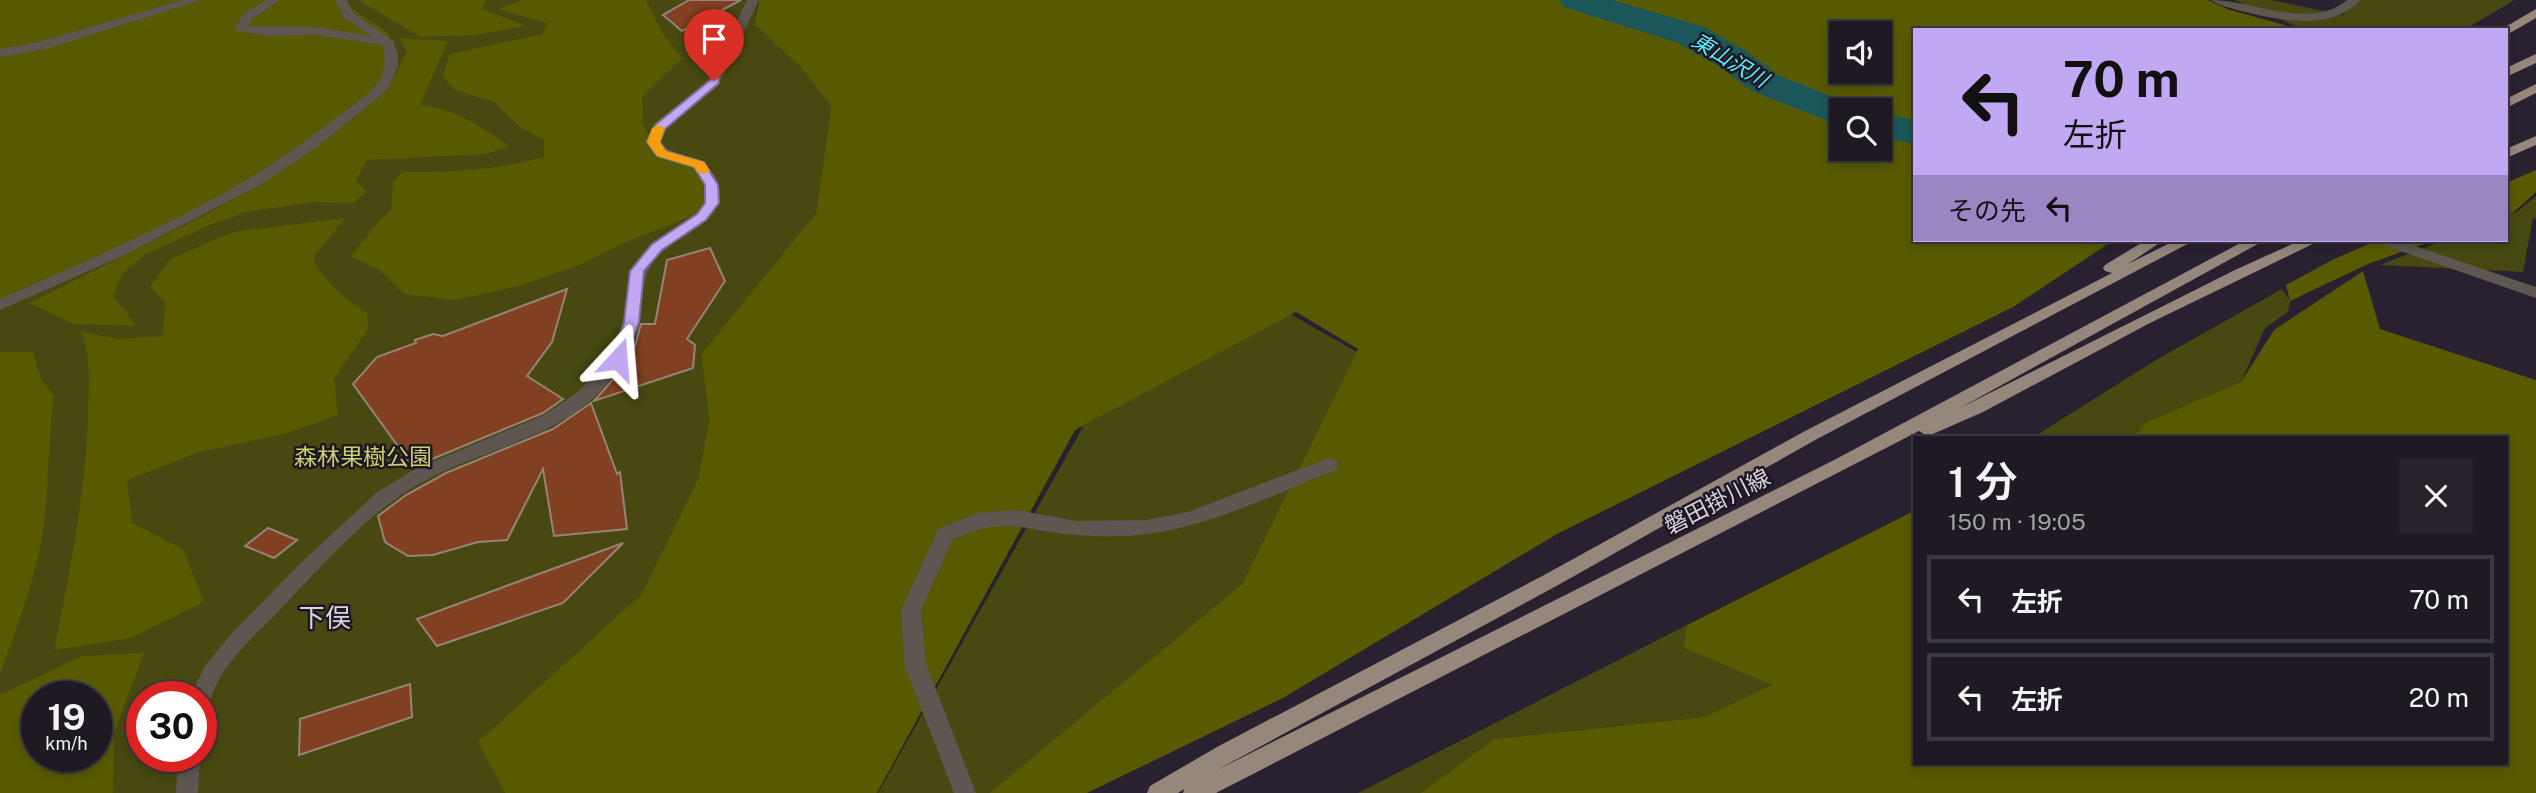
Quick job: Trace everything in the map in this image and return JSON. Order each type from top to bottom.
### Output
[{"type":"main road","points":[[2508,29],[2536,13]]},
{"type":"main road","points":[[2508,72],[2536,58]]},
{"type":"main road","points":[[2508,103],[2536,88]]},
{"type":"main road","points":[[2508,153],[2536,140]]},
{"type":"main road","points":[[2039,317],[2153,242]]},
{"type":"main road","name":"磐田掛川線","points":[[1158,793],[1225,754],[1553,579],[1811,435],[2183,242]]},
{"type":"main road","name":"磐田掛川線","points":[[1194,793],[1843,464],[2252,242]]},
{"type":"main road","points":[[1843,464],[1972,412],[2121,332],[2309,242]]},
{"type":"street","points":[[0,52],[41,46],[195,0]]},
{"type":"street","points":[[274,0],[247,17],[241,28],[259,33],[318,31],[366,41],[387,41]]},
{"type":"street","points":[[0,305],[122,251],[256,182],[382,87],[391,66],[392,54],[387,41],[348,15],[341,0]]},
{"type":"street","points":[[208,681],[239,639],[308,568],[383,498],[418,476],[550,419],[584,396],[618,359],[631,322],[637,271],[657,247],[702,217],[712,203],[712,185],[699,165],[662,153],[653,142],[659,128],[713,83],[753,0]]},
{"type":"street","points":[[2217,0],[2265,13],[2291,16],[2335,13],[2349,7],[2354,0]]},
{"type":"street","points":[[2391,243],[2536,293]]},
{"type":"street","points":[[965,793],[915,664],[911,610],[945,534],[977,520],[1016,517],[1077,528],[1146,527],[1191,519],[1328,465]]},
{"type":"street","points":[[187,793],[188,772]]},
{"type":"green space","name":"森林果樹公園","points":[[344,0],[758,0],[754,24],[801,68],[831,106],[816,213],[701,354],[709,419],[698,479],[646,594],[479,742],[505,793],[0,793],[0,304]]},
{"type":"green space","points":[[2234,0],[2271,0],[2343,15],[2357,0],[2514,0],[2467,28],[2301,28]]},
{"type":"green space","points":[[2536,196],[2536,218],[2533,218],[2523,272],[2380,265],[2440,242],[2508,242],[2508,215],[2518,211]]},
{"type":"green space","points":[[2282,289],[2290,301],[2288,312],[2265,328],[2241,382],[2136,436],[2035,436],[2156,360]]},
{"type":"green space","points":[[1290,314],[1357,352],[1242,584],[1002,793],[878,793],[1084,425]]},
{"type":"green space","points":[[1687,625],[1685,648],[1773,685],[1704,717],[1494,739],[1420,793],[1358,793]]},
{"type":"shaded area","points":[[0,0],[344,0],[343,2],[389,34],[396,73],[407,51],[399,38],[448,41],[420,105],[456,114],[509,146],[487,154],[367,160],[356,181],[366,192],[354,203],[314,202],[246,212],[144,255],[122,274],[113,296],[137,326],[73,324],[30,303],[211,212],[307,152],[198,212],[0,305]]},
{"type":"shaded area","points":[[358,0],[485,0],[482,9],[526,26],[474,35],[421,37]]},
{"type":"shaded area","points":[[522,0],[646,0],[662,32],[682,58],[642,97],[641,122],[653,142],[699,165],[712,185],[707,210],[624,243],[582,264],[519,286],[455,300],[404,294],[381,271],[351,256],[379,221],[391,211],[393,181],[403,172],[474,169],[544,157],[544,140],[521,128],[494,102],[455,90],[443,76],[450,54],[542,34],[548,24],[498,9]]},
{"type":"shaded area","points":[[759,0],[2208,0],[2227,9],[2295,28],[1913,28],[1913,242],[2111,242],[2013,307],[1557,534],[1283,698],[1087,793],[990,793],[1242,584],[1358,349],[1296,312],[1075,430],[877,793],[505,793],[478,742],[642,594],[698,479],[709,419],[701,354],[816,213],[831,106],[801,68],[754,24]]},
{"type":"shaded area","points":[[2536,170],[2536,192],[2508,214],[2508,182]]},
{"type":"shaded area","points":[[345,218],[313,258],[329,282],[367,313],[368,329],[334,379],[338,415],[288,433],[200,452],[127,480],[132,523],[183,549],[204,602],[131,638],[54,650],[81,502],[87,442],[89,382],[87,352],[82,332],[119,339],[163,336],[165,302],[150,287],[170,259],[233,232]]},
{"type":"shaded area","points":[[2373,242],[2429,242],[2368,264],[2290,301],[2286,285],[2334,259]]},
{"type":"shaded area","points":[[2363,271],[2380,329],[2536,380],[2536,793],[1420,793],[1494,739],[1704,717],[1772,685],[1684,648],[1687,625],[1913,512],[1913,765],[2508,765],[2508,436],[2135,436],[2147,422],[2241,382],[2274,330]]},
{"type":"shaded area","points":[[0,352],[33,352],[41,379],[54,396],[42,535],[27,596],[0,675]]},
{"type":"shaded area","points":[[144,653],[134,681],[126,681],[126,701],[114,733],[113,793],[0,793],[0,695],[21,685],[21,772],[112,772],[112,681],[29,681],[82,656]]},
{"type":"building","points":[[689,0],[741,0],[682,31],[663,15]]},
{"type":"building","points":[[710,248],[725,281],[687,339],[695,345],[693,368],[594,401],[624,367],[635,346],[641,324],[655,324],[667,260]]},
{"type":"building","points":[[567,289],[552,342],[527,376],[563,399],[543,413],[413,467],[353,384],[377,357],[416,343],[415,340],[433,334],[443,336]]},
{"type":"building","points":[[591,403],[617,474],[620,472],[627,529],[554,536],[543,469],[507,540],[478,542],[433,555],[408,556],[385,542],[378,516],[406,495],[446,473],[553,429]]},
{"type":"building","points":[[268,528],[297,540],[274,558],[245,546]]},
{"type":"building","points":[[623,543],[563,603],[437,646],[417,619]]},
{"type":"building","points":[[410,684],[412,717],[299,755],[300,719]]},
{"type":"waterway","name":"東山沢川","points":[[1576,0],[1691,35],[1733,59],[1765,83],[1829,109]]},
{"type":"waterway","name":"東山沢川","points":[[1892,127],[1913,132]]},
{"type":"slow traffic","points":[[659,128],[653,142],[662,153],[699,165],[703,171]]},
{"type":"district","name":"下俣","points":[[325,617]]},
{"type":"route","points":[[618,359],[631,322],[637,271],[657,247],[702,217],[712,203],[712,185],[699,165],[662,153],[653,142],[659,128],[714,81]]}]
